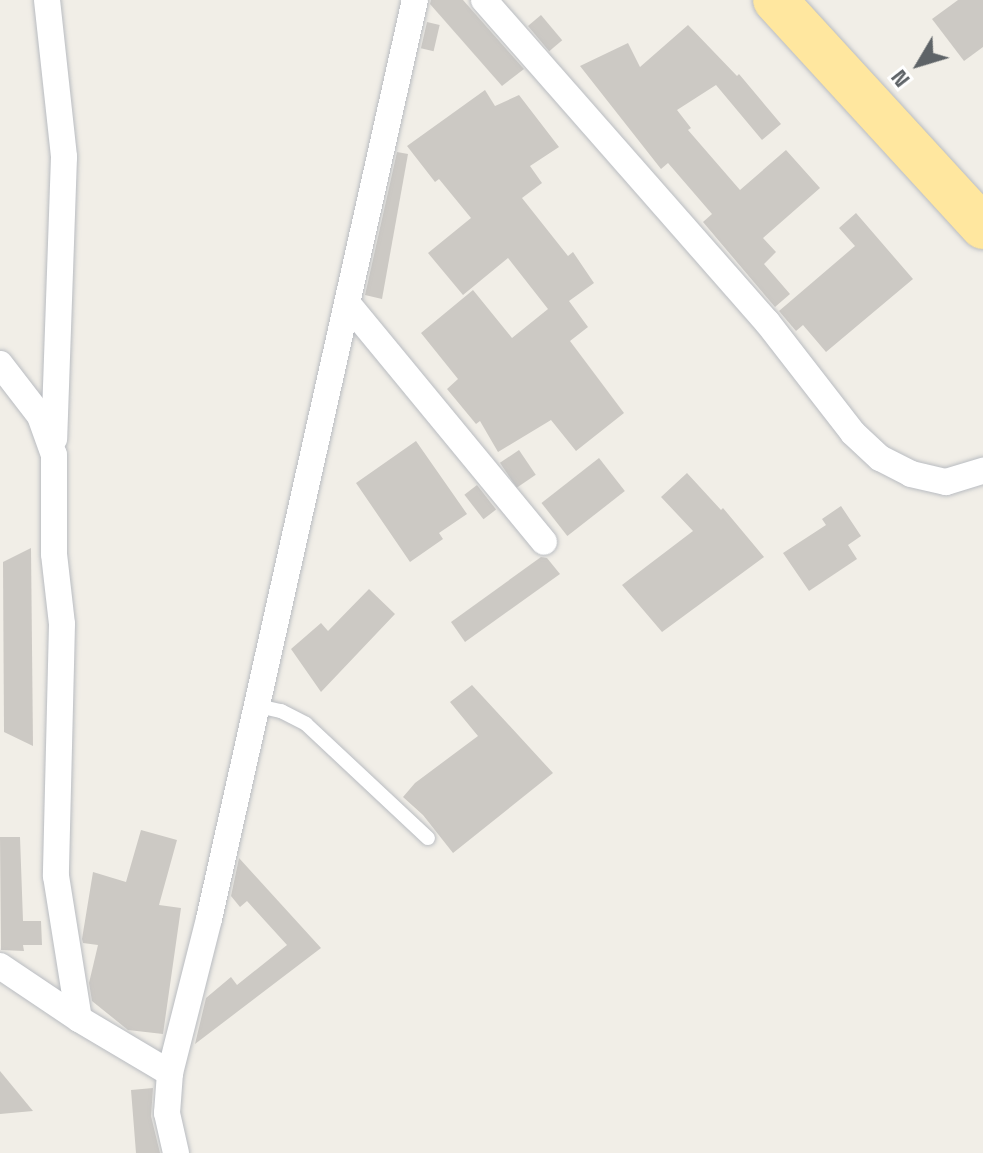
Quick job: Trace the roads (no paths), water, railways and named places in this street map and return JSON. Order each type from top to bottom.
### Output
[{"type":"highway","points":[[775,0],[983,227]]},
{"type":"street","points":[[47,0],[64,157],[54,455],[54,554],[62,624],[56,876],[79,1019]]},
{"type":"street","points":[[176,1153],[167,1113],[170,1073],[209,919],[254,705],[415,0]]},
{"type":"street","points":[[484,0],[758,311],[853,433],[880,458],[911,474],[946,482],[983,471]]},
{"type":"street","points":[[348,304],[544,542]]},
{"type":"street","points":[[0,364],[40,416],[54,455]]},
{"type":"street","points":[[0,966],[79,1019],[170,1073]]},
{"type":"lane","points":[[254,705],[281,711],[306,724],[428,838]]}]
